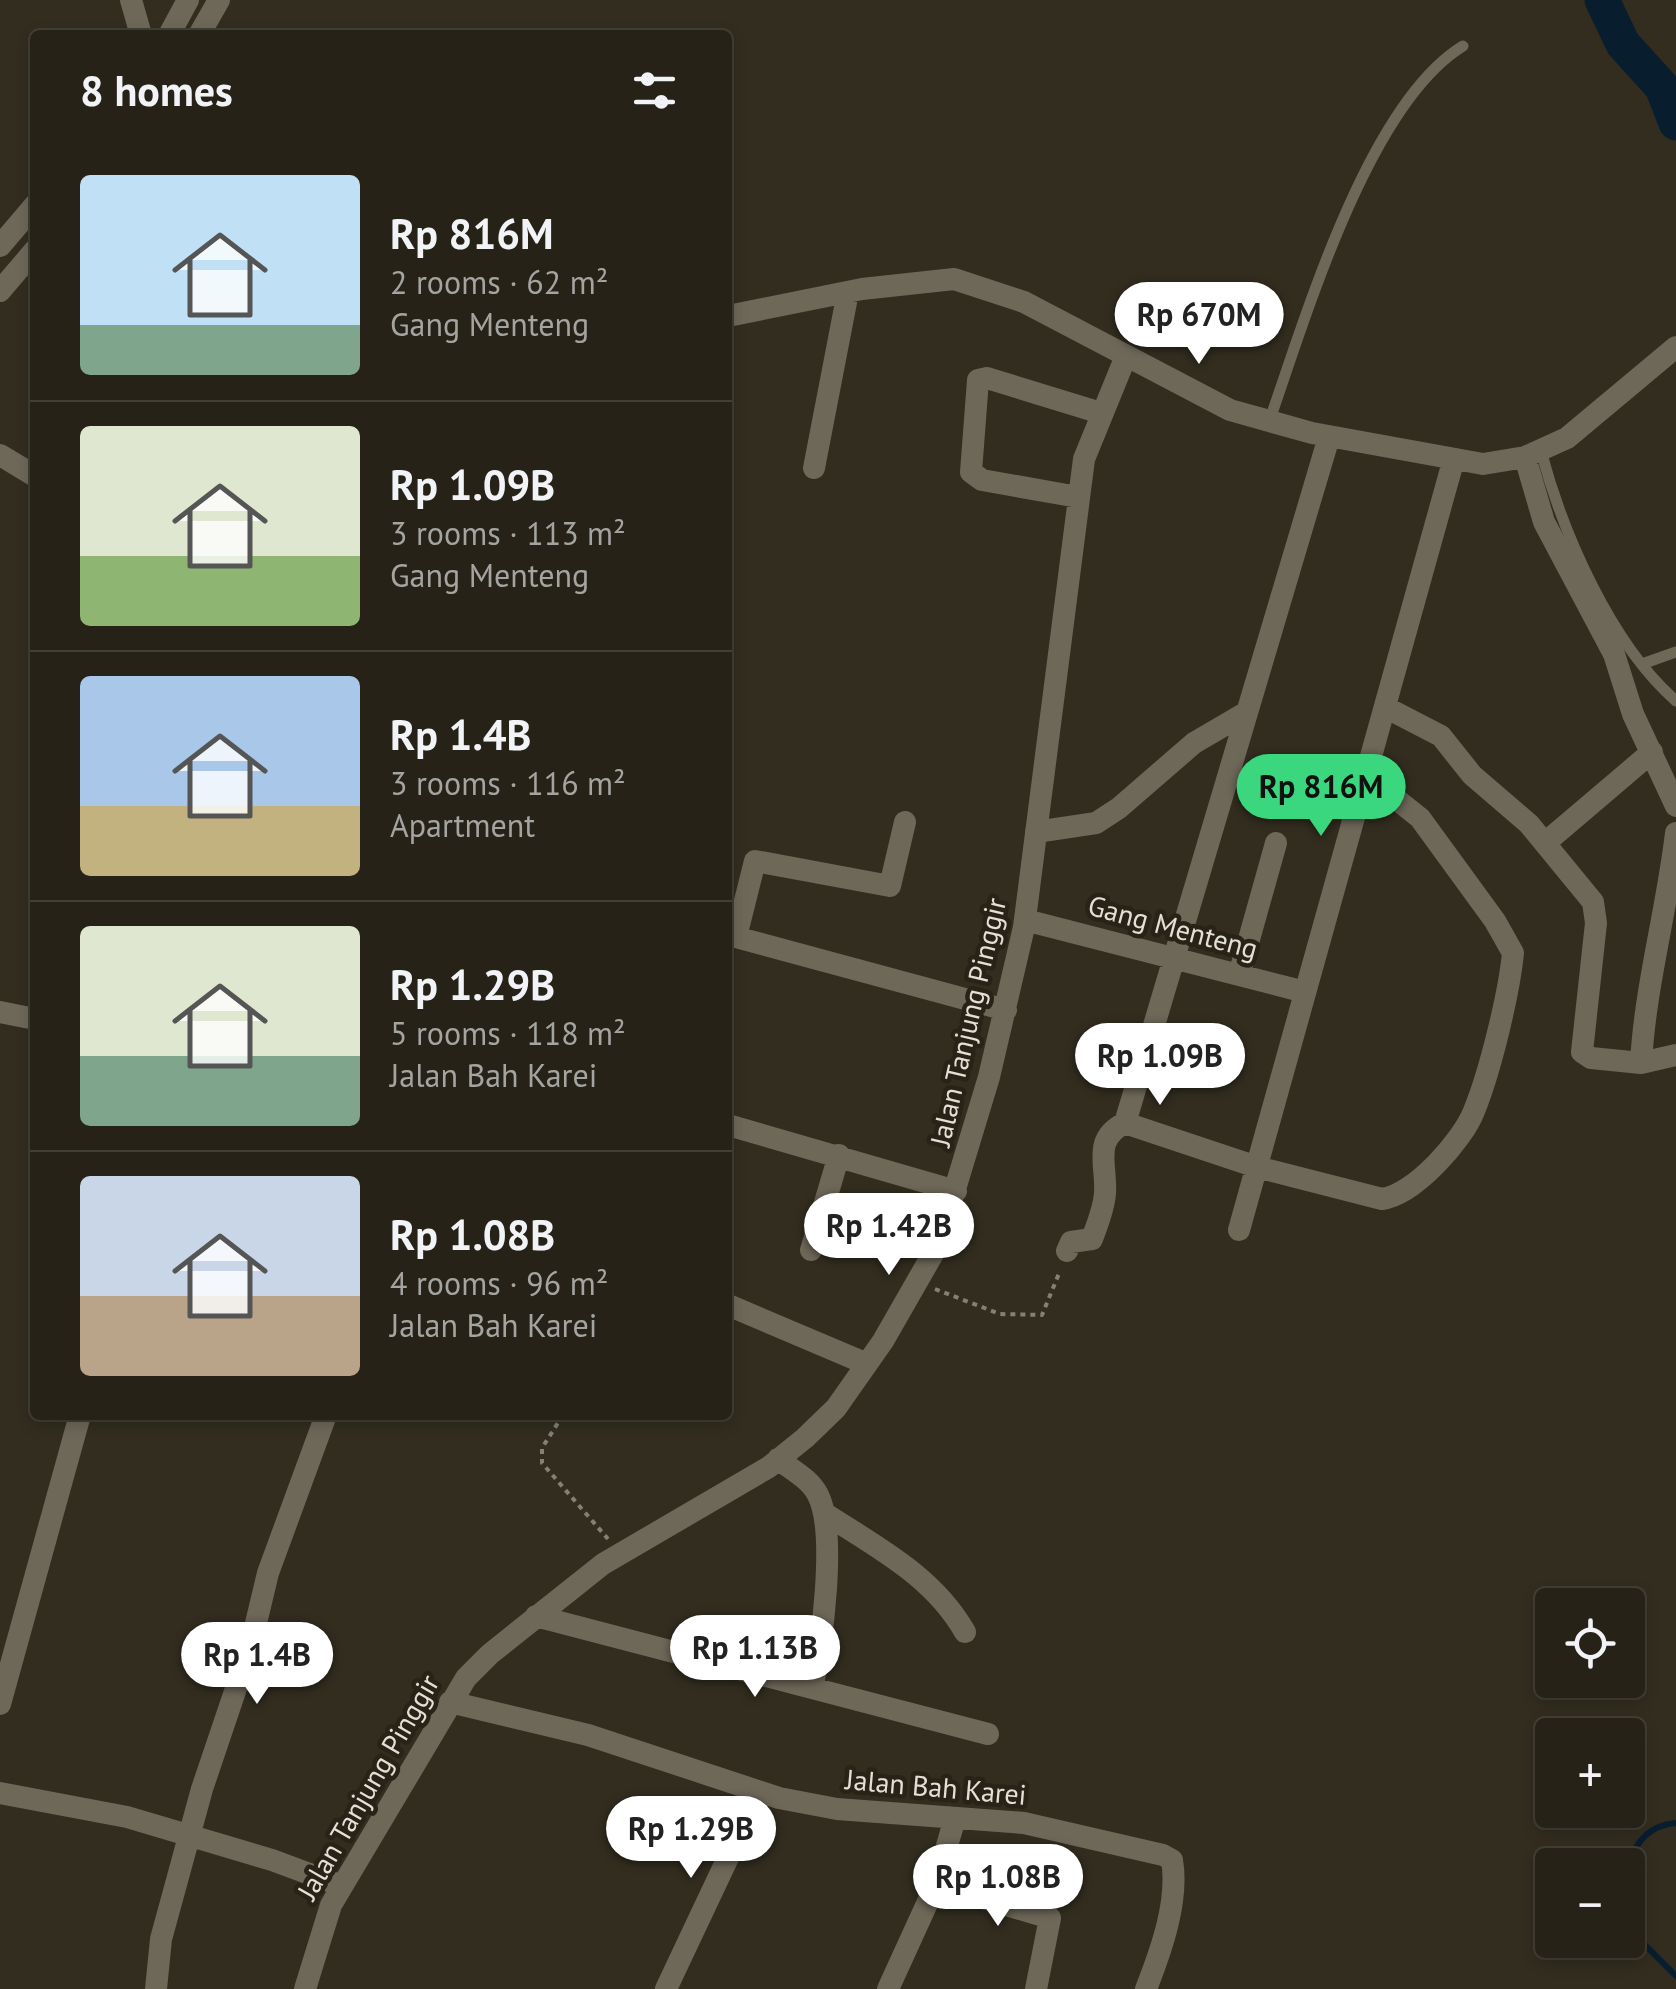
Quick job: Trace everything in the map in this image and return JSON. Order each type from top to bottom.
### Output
[{"type":"street","points":[[131,0],[140,30]]},
{"type":"street","points":[[172,30],[188,0]]},
{"type":"street","points":[[202,30],[219,0]]},
{"type":"street","points":[[0,246],[30,211]]},
{"type":"street","points":[[0,291],[30,256]]},
{"type":"street","points":[[732,315],[848,292],[954,279],[986,286],[1076,326],[1215,403],[1268,422],[1453,462],[1482,464],[1533,454],[1590,421],[1676,347]]},
{"type":"street","points":[[814,468],[848,292]]},
{"type":"street","name":"Jalan Tanjung Pinggir","points":[[306,1989],[316,1944],[342,1886],[450,1702],[490,1654],[621,1554],[778,1459],[836,1408],[867,1364],[938,1244],[1006,1010],[1025,920],[1078,497],[1101,413],[1126,356]]},
{"type":"street","points":[[1078,497],[982,480],[971,472],[978,380],[988,378],[1101,413]]},
{"type":"street","points":[[1067,1251],[1072,1242],[1092,1240],[1106,1194],[1101,1174],[1104,1144],[1112,1130],[1125,1123],[1330,437]]},
{"type":"street","points":[[1533,454],[1544,522],[1587,596],[1676,806]]},
{"type":"street","points":[[0,456],[30,473]]},
{"type":"street","points":[[1239,1230],[1453,462]]},
{"type":"street","points":[[1385,707],[1441,736],[1472,775],[1545,843],[1593,902],[1596,912],[1582,1052],[1591,1058],[1641,1064],[1676,1056]]},
{"type":"street","points":[[1036,832],[1096,823],[1194,743],[1247,712]]},
{"type":"street","points":[[1545,843],[1652,752]]},
{"type":"street","points":[[1125,1123],[1351,1194],[1390,1198],[1422,1176],[1453,1146],[1474,1112],[1512,953],[1420,818],[1366,775]]},
{"type":"street","points":[[906,822],[890,886],[755,861],[732,936],[1006,1010]]},
{"type":"street","points":[[1641,1064],[1642,1034],[1668,902],[1676,833]]},
{"type":"street","points":[[1240,975],[1276,842]]},
{"type":"street","name":"Gang Menteng","points":[[1025,920],[1306,992]]},
{"type":"street","points":[[0,1012],[30,1018]]},
{"type":"street","points":[[732,1126],[956,1190]]},
{"type":"street","points":[[811,1250],[839,1155]]},
{"type":"street","points":[[732,1308],[867,1364]]},
{"type":"street","points":[[0,1704],[79,1420]]},
{"type":"street","points":[[156,1989],[160,1940],[190,1834],[251,1644],[268,1573],[324,1420]]},
{"type":"street","points":[[778,1459],[812,1484],[824,1513],[824,1632],[812,1688]]},
{"type":"street","points":[[824,1513],[915,1572],[947,1601],[965,1632]]},
{"type":"street","points":[[536,1616],[988,1734]]},
{"type":"street","name":"Jalan Bah Karei","points":[[450,1702],[588,1735],[759,1792],[837,1809],[1024,1823],[1172,1860],[1166,1927],[1146,1989]]},
{"type":"street","points":[[666,1989],[738,1844],[759,1792]]},
{"type":"street","points":[[0,1793],[190,1834],[342,1886]]},
{"type":"street","points":[[888,1989],[936,1884],[955,1818]]},
{"type":"street","points":[[936,1884],[1050,1918],[1036,1989]]},
{"type":"lane","points":[[1268,422],[1353,194],[1433,70],[1463,46]]},
{"type":"lane","points":[[1533,454],[1576,550],[1642,664],[1676,701]]},
{"type":"lane","points":[[1642,664],[1676,652]]},
{"type":"path","points":[[916,1283],[1000,1314],[1042,1315],[1067,1251]]},
{"type":"path","points":[[560,1420],[542,1448],[542,1463],[621,1554]]},
{"type":"waterway","points":[[1602,0],[1623,44],[1662,87],[1676,123]]},
{"type":"waterway","points":[[1636,1848],[1659,1827],[1676,1823]]},
{"type":"waterway","points":[[1645,1945],[1676,1976]]}]
